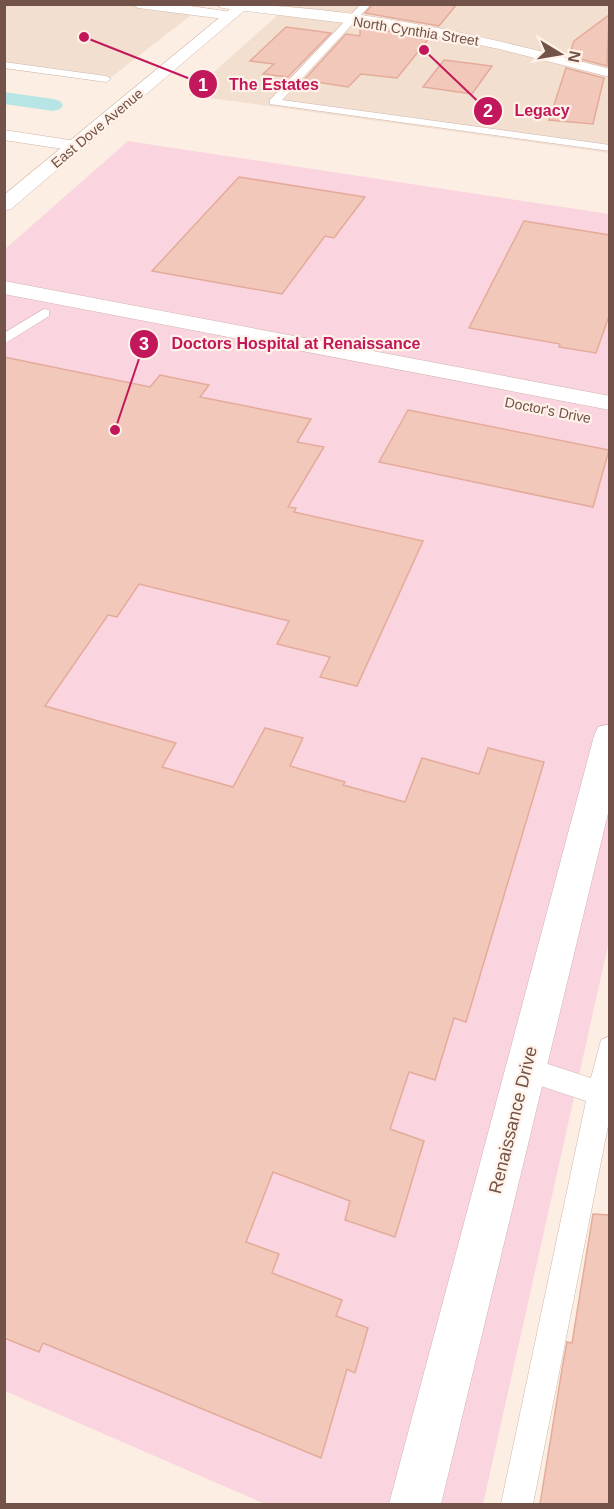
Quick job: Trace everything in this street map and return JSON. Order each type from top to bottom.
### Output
[{"type":"street","name":"North Cynthia Street","points":[[138,4],[236,8],[352,20],[461,36],[606,73]]},
{"type":"street","name":"East Dove Avenue","points":[[4,205],[236,8]]},
{"type":"street","points":[[4,135],[76,146]]},
{"type":"street","name":"Doctor's Drive","points":[[4,286],[51,305],[490,390],[609,422]]},
{"type":"street","name":"Doctor's Drive","points":[[4,306],[51,305]]},
{"type":"street","name":"Doctor's Drive","points":[[490,390],[609,403]]},
{"type":"street","name":"Renaissance Drive","points":[[415,1504],[526,1069],[600,818],[609,736]]},
{"type":"lane","points":[[367,4],[274,102],[609,148]]},
{"type":"lane","points":[[4,65],[106,79]]},
{"type":"lane","points":[[4,340],[14,331],[31,326],[51,305]]},
{"type":"lane","points":[[517,1504],[609,1047]]},
{"type":"lane","points":[[526,1069],[600,1093]]},
{"type":"shaded area","points":[[5,5],[204,5],[105,82],[5,69]]},
{"type":"shaded area","points":[[289,5],[609,5],[609,153],[188,95]]},
{"type":"shaded area","points":[[128,141],[609,214],[609,941],[483,1504],[265,1504],[5,1391],[4,250]]},
{"type":"building","points":[[373,4],[457,4],[439,26],[365,13]]},
{"type":"building","points":[[609,15],[607,66],[569,56],[574,41]]},
{"type":"building","points":[[286,27],[331,33],[288,77],[263,74],[274,64],[250,61]]},
{"type":"building","points":[[360,27],[430,37],[397,78],[361,74],[348,87],[304,80],[346,34],[360,36]]},
{"type":"building","points":[[444,60],[492,66],[472,94],[423,87]]},
{"type":"building","points":[[566,68],[604,78],[593,124],[549,120]]},
{"type":"building","points":[[239,177],[365,197],[334,238],[325,236],[282,294],[152,271]]},
{"type":"building","points":[[524,221],[609,235],[609,316],[596,353],[559,347],[560,344],[469,328]]},
{"type":"building","points":[[4,357],[150,387],[160,375],[209,385],[200,397],[311,419],[297,442],[324,447],[288,507],[296,508],[294,512],[423,541],[357,686],[320,677],[330,657],[277,644],[289,621],[139,584],[117,617],[108,615],[45,706],[176,743],[162,767],[233,787],[265,728],[303,738],[290,766],[345,782],[343,785],[405,802],[422,758],[479,774],[488,748],[544,762],[466,1022],[454,1018],[435,1080],[409,1072],[390,1129],[424,1141],[395,1237],[345,1220],[350,1201],[273,1172],[246,1242],[279,1254],[272,1273],[342,1300],[336,1316],[368,1328],[355,1373],[347,1369],[321,1458],[43,1343],[39,1352],[4,1338]]},
{"type":"building","points":[[408,410],[609,450],[593,507],[379,462]]},
{"type":"building","points":[[593,1214],[609,1215],[609,1504],[540,1504],[562,1369],[567,1342],[572,1343]]},
{"type":"waterway","points":[[4,98],[53,105]]},
{"type":"place","name":"The Estates","points":[[84,37]]},
{"type":"place","name":"Legacy","points":[[424,50]]},
{"type":"place","name":"Doctors Hospital at Renaissance","points":[[115,430]]}]
